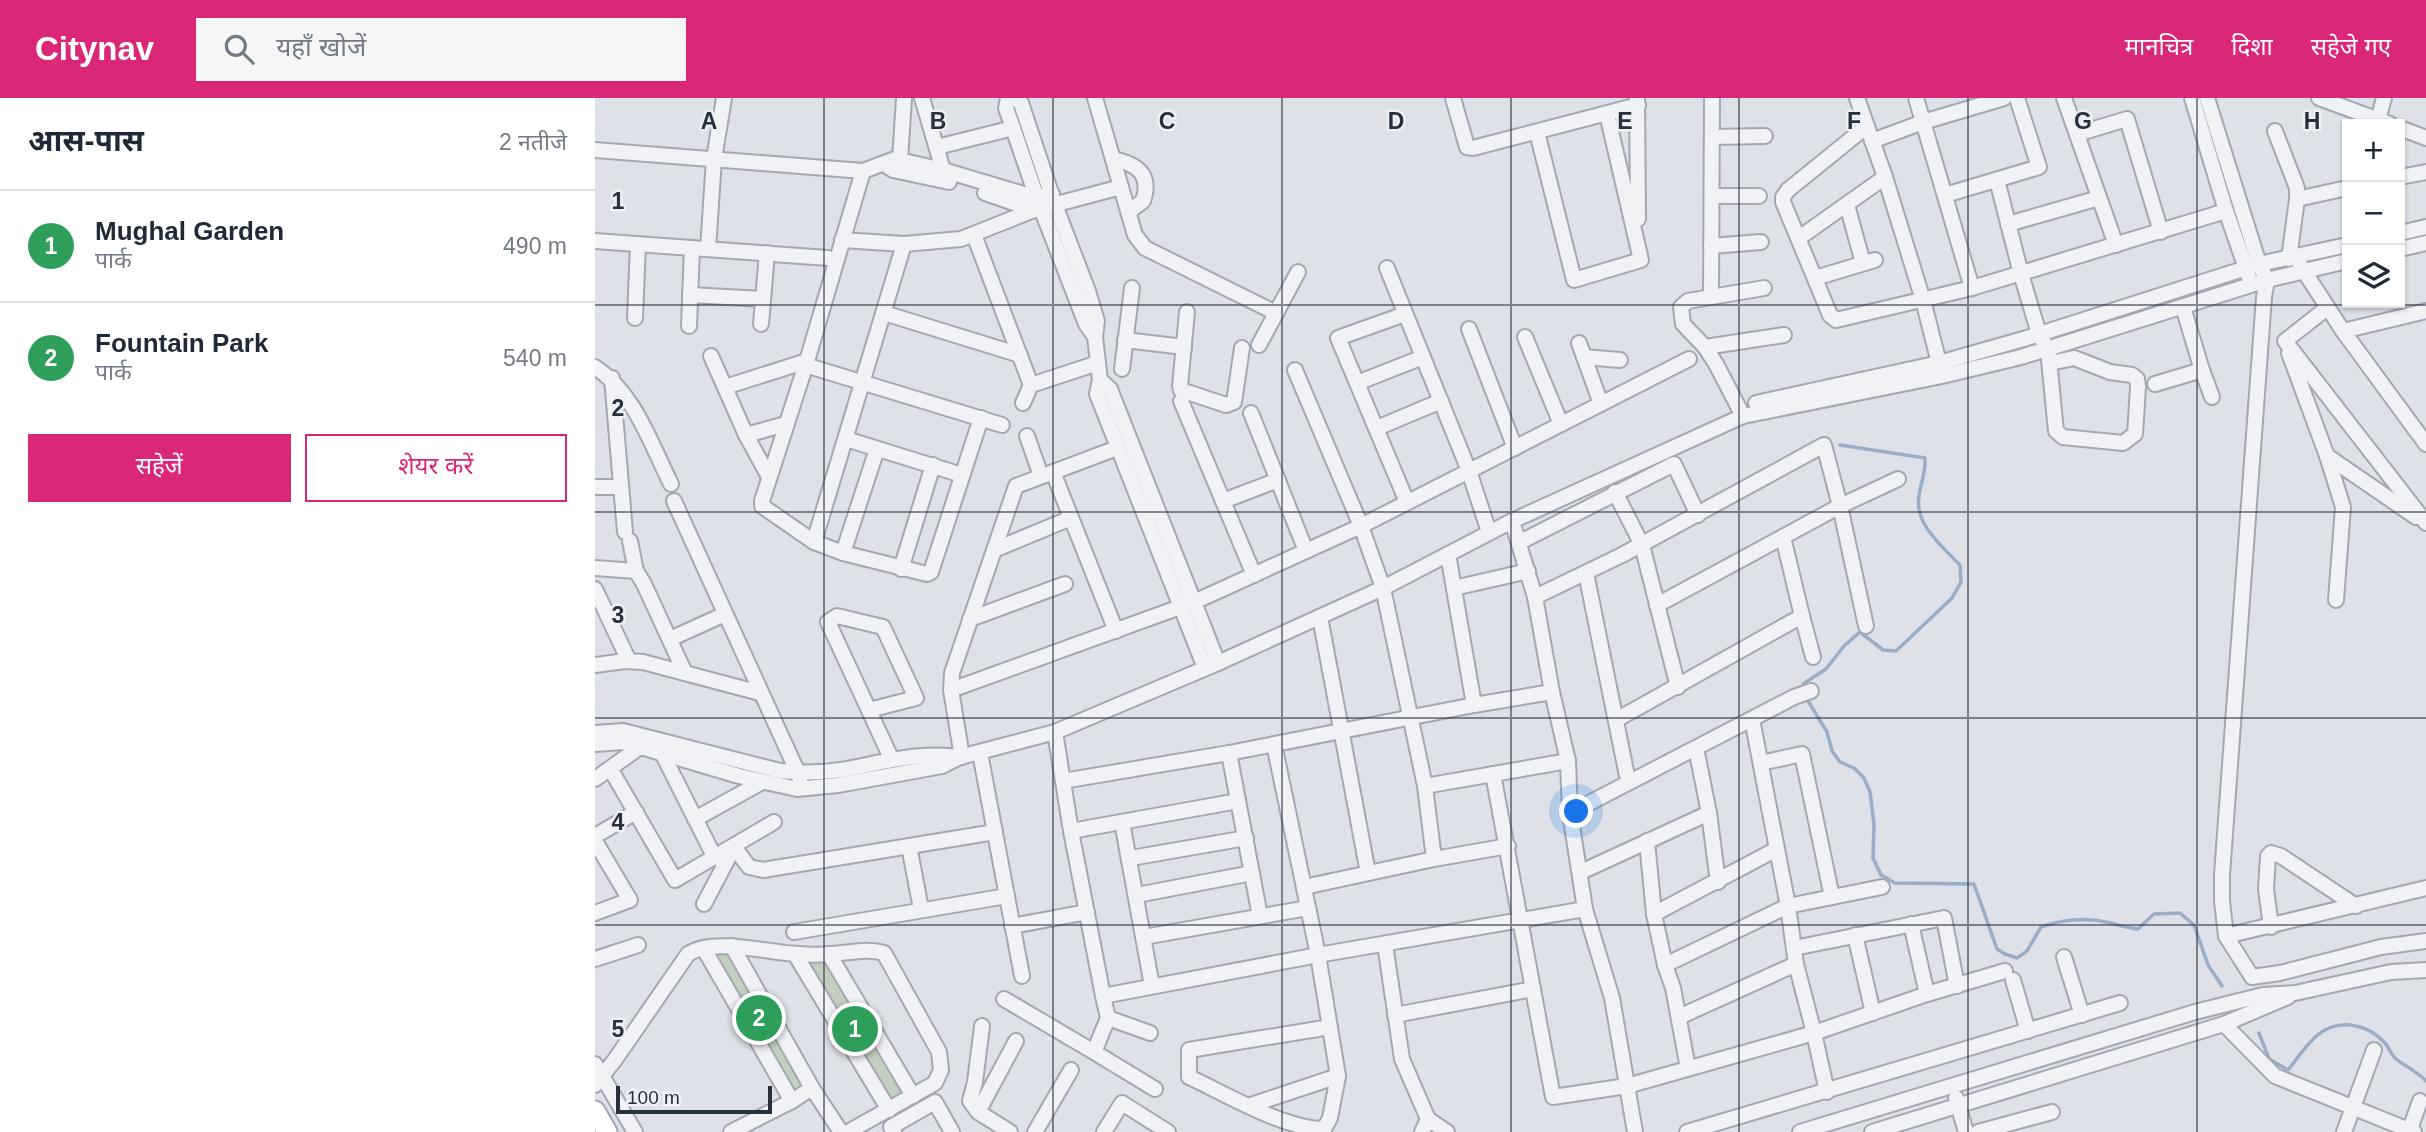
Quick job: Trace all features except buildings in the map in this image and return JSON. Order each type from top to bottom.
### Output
[{"type":"main road","points":[[595,1111],[607,1132]]},
{"type":"street","points":[[708,249],[714,159],[724,98]]},
{"type":"street","points":[[900,160],[904,98]]},
{"type":"street","points":[[922,98],[943,170]]},
{"type":"street","points":[[1007,98],[1006,108],[1013,128],[1044,203],[1086,324],[1095,337],[1100,380],[1097,394],[1117,448],[1212,666]]},
{"type":"street","points":[[1015,98],[1021,103],[1044,203]]},
{"type":"street","points":[[1095,98],[1135,235],[1145,248],[1276,313]]},
{"type":"street","points":[[1453,98],[1467,147],[1473,148],[1607,114],[1637,102],[1639,246]]},
{"type":"street","points":[[1711,296],[1712,98]]},
{"type":"street","points":[[1857,98],[1923,300],[1941,370]]},
{"type":"street","points":[[1916,98],[1972,288]]},
{"type":"street","points":[[2004,98],[1923,122],[1869,133],[1785,193],[1783,202],[1830,315],[1836,320],[1972,288],[2226,211]]},
{"type":"street","points":[[1945,195],[2039,167],[2017,98]]},
{"type":"street","points":[[2064,98],[2116,246]]},
{"type":"street","points":[[2192,98],[2226,211],[2252,266],[2267,280]]},
{"type":"street","points":[[2207,98],[2252,266],[2252,285],[2264,297]]},
{"type":"street","points":[[2384,98],[2384,119]]},
{"type":"street","points":[[2322,99],[2376,119]]},
{"type":"street","points":[[1538,132],[1574,280],[1641,260],[1607,114]]},
{"type":"street","points":[[2077,134],[2127,119],[2161,232]]},
{"type":"street","points":[[937,147],[1013,128]]},
{"type":"street","points":[[2405,130],[2426,138]]},
{"type":"street","points":[[2275,131],[2294,178],[2297,199],[2291,258]]},
{"type":"street","points":[[1712,137],[1765,136]]},
{"type":"street","points":[[595,150],[863,171],[895,159],[943,170],[1044,203]]},
{"type":"street","points":[[1113,159],[1131,163],[1140,170],[1143,177],[1146,190],[1143,201],[1128,212]]},
{"type":"street","points":[[884,164],[893,170],[1044,203]]},
{"type":"street","points":[[863,171],[762,500],[764,509],[814,542],[843,553],[924,575],[931,572],[981,418]]},
{"type":"street","points":[[2405,176],[2426,172]]},
{"type":"street","points":[[1799,238],[1885,177]]},
{"type":"street","points":[[595,744],[624,742],[762,782],[801,789],[941,766],[961,757],[1055,732],[1212,666],[1383,588],[1511,521],[1684,440],[1715,421],[1736,413],[1941,370],[2049,356],[2074,358],[2137,379],[2134,435],[2123,443],[2059,435],[2056,431],[2049,356],[2039,334],[2021,274],[1997,180]]},
{"type":"street","points":[[842,240],[904,244],[950,241],[974,236],[1044,203],[1121,187]]},
{"type":"street","points":[[2297,199],[2342,189]]},
{"type":"street","points":[[1711,196],[1759,196]]},
{"type":"street","points":[[2008,224],[2099,198]]},
{"type":"street","points":[[1815,278],[1869,262],[1847,205]]},
{"type":"street","points":[[2405,232],[2426,227]]},
{"type":"street","points":[[974,236],[1031,385],[1023,403]]},
{"type":"street","points":[[595,241],[828,258]]},
{"type":"street","points":[[1711,246],[1761,242]]},
{"type":"street","points":[[2405,248],[2426,243]]},
{"type":"street","points":[[635,318],[638,244]]},
{"type":"street","points":[[814,542],[904,244]]},
{"type":"street","points":[[1941,370],[2039,334],[2252,266],[2342,246]]},
{"type":"street","points":[[689,326],[692,248]]},
{"type":"street","points":[[761,324],[767,253]]},
{"type":"street","points":[[2291,258],[2305,271],[2343,331],[2423,435]]},
{"type":"street","points":[[2049,356],[2183,307],[2267,280],[2342,262]]},
{"type":"street","points":[[1387,268],[1469,471],[1489,532]]},
{"type":"street","points":[[1259,345],[1298,272]]},
{"type":"street","points":[[2266,1001],[2226,936],[2222,875],[2267,280]]},
{"type":"street","points":[[1031,385],[1098,359],[1123,363],[1132,288]]},
{"type":"street","points":[[1736,413],[1721,372],[1705,347],[1683,324],[1681,307],[1688,301],[1764,288]]},
{"type":"street","points":[[690,295],[764,299]]},
{"type":"street","points":[[2183,307],[2212,397]]},
{"type":"street","points":[[2285,341],[2327,308]]},
{"type":"street","points":[[2343,331],[2426,311]]},
{"type":"street","points":[[1187,312],[1180,388],[1226,405],[1234,402],[1242,348]]},
{"type":"street","points":[[884,313],[1020,355]]},
{"type":"street","points":[[1405,314],[1338,338],[1407,502]]},
{"type":"street","points":[[1469,329],[1515,447]]},
{"type":"street","points":[[1705,347],[1784,335]]},
{"type":"street","points":[[1525,337],[1561,424]]},
{"type":"street","points":[[1125,340],[1184,347]]},
{"type":"street","points":[[2285,341],[2343,507],[2336,600]]},
{"type":"street","points":[[2285,341],[2426,523]]},
{"type":"street","points":[[1579,343],[1601,404]]},
{"type":"street","points":[[711,356],[746,435],[769,477]]},
{"type":"street","points":[[1357,383],[1423,357]]},
{"type":"street","points":[[1584,357],[1620,360]]},
{"type":"street","points":[[951,690],[1117,631],[1254,575],[1361,526],[1689,359]]},
{"type":"street","points":[[725,387],[806,363],[862,383],[1002,425]]},
{"type":"street","points":[[595,367],[612,378],[629,398],[671,484]]},
{"type":"street","points":[[1295,370],[1361,526],[1383,588],[1425,786],[1434,859]]},
{"type":"street","points":[[2155,384],[2202,370]]},
{"type":"street","points":[[612,378],[627,537],[636,571],[685,673]]},
{"type":"street","points":[[1100,380],[1110,389],[1187,604]]},
{"type":"street","points":[[1181,401],[1254,575]]},
{"type":"street","points":[[1377,428],[1441,401]]},
{"type":"street","points":[[1251,413],[1306,551]]},
{"type":"street","points":[[746,435],[786,424]]},
{"type":"street","points":[[1027,436],[1071,518],[1117,631]]},
{"type":"street","points":[[846,439],[962,475]]},
{"type":"street","points":[[1535,597],[1642,545],[1824,445],[1866,626]]},
{"type":"street","points":[[961,757],[951,690],[952,673],[1016,486],[1117,448]]},
{"type":"street","points":[[843,553],[877,449]]},
{"type":"street","points":[[2327,456],[2426,523]]},
{"type":"street","points":[[1520,542],[1674,464],[1698,515]]},
{"type":"street","points":[[901,569],[933,466]]},
{"type":"street","points":[[1657,605],[1840,506],[1898,478]]},
{"type":"street","points":[[1223,501],[1278,480]]},
{"type":"street","points":[[595,486],[621,487]]},
{"type":"street","points":[[1615,492],[1642,545],[1678,687]]},
{"type":"street","points":[[674,501],[798,773],[801,789]]},
{"type":"street","points":[[994,550],[1071,518]]},
{"type":"street","points":[[1511,521],[1520,542],[1535,597],[1567,761],[1570,813],[1585,909],[1612,998],[1635,1132]]},
{"type":"street","points":[[1783,537],[1812,657]]},
{"type":"street","points":[[1448,554],[1474,705]]},
{"type":"street","points":[[595,568],[636,571]]},
{"type":"street","points":[[1454,588],[1528,571]]},
{"type":"street","points":[[1586,573],[1628,781]]},
{"type":"street","points":[[971,619],[1065,584]]},
{"type":"street","points":[[595,589],[629,661]]},
{"type":"street","points":[[670,639],[725,614]]},
{"type":"street","points":[[869,710],[916,698],[883,627],[837,616],[828,622],[892,760]]},
{"type":"street","points":[[1616,720],[1802,616]]},
{"type":"street","points":[[1320,617],[1368,873]]},
{"type":"street","points":[[595,665],[643,662],[760,693]]},
{"type":"street","points":[[1570,813],[1628,781],[1794,697],[1811,691]]},
{"type":"street","points":[[1063,781],[1229,753],[1552,692]]},
{"type":"street","points":[[1752,719],[1788,906],[1795,964],[1828,1092]]},
{"type":"street","points":[[595,733],[623,731],[798,773],[838,770],[936,754],[961,757]]},
{"type":"street","points":[[1055,732],[1071,831],[1108,1018],[1094,1052]]},
{"type":"street","points":[[1273,744],[1318,955],[1330,1027],[1338,1076],[1330,1118],[1324,1129],[1311,1129],[1282,1121],[1189,1076],[1189,1050],[1330,1027]]},
{"type":"street","points":[[595,779],[640,747]]},
{"type":"street","points":[[1696,748],[1709,813],[1718,882]]},
{"type":"street","points":[[662,753],[715,858]]},
{"type":"street","points":[[980,753],[1022,976]]},
{"type":"street","points":[[1229,753],[1260,916]]},
{"type":"street","points":[[1761,763],[1802,754],[1832,897]]},
{"type":"street","points":[[1425,786],[1567,761]]},
{"type":"street","points":[[611,769],[675,880],[774,822]]},
{"type":"street","points":[[1493,774],[1553,1097],[1627,1086],[1814,1033],[1957,986],[2009,975],[2028,1031]]},
{"type":"street","points":[[695,819],[762,782]]},
{"type":"street","points":[[1071,831],[1238,801]]},
{"type":"street","points":[[595,913],[630,900],[595,839],[636,812]]},
{"type":"street","points":[[1581,872],[1709,813]]},
{"type":"street","points":[[1122,822],[1131,858],[1152,986]]},
{"type":"street","points":[[734,846],[749,867],[763,870],[995,832]]},
{"type":"street","points":[[1131,858],[1246,838]]},
{"type":"street","points":[[1647,841],[1654,914],[1673,988],[1688,1068]]},
{"type":"street","points":[[705,904],[734,846]]},
{"type":"street","points":[[909,846],[921,909]]},
{"type":"street","points":[[1304,887],[1508,846]]},
{"type":"street","points":[[1654,914],[1777,849]]},
{"type":"street","points":[[2271,927],[2266,889],[2268,856],[2271,853],[2281,856],[2357,906]]},
{"type":"street","points":[[1137,895],[1252,873]]},
{"type":"street","points":[[1665,965],[1788,906],[1882,887]]},
{"type":"street","points":[[2226,936],[2426,888]]},
{"type":"street","points":[[794,932],[1007,896]]},
{"type":"street","points":[[1144,936],[1308,908]]},
{"type":"street","points":[[1103,996],[1318,955],[1585,909]]},
{"type":"street","points":[[1013,926],[1087,912]]},
{"type":"street","points":[[1794,948],[1944,918],[1957,986]]},
{"type":"street","points":[[1911,925],[1927,995]]},
{"type":"street","points":[[1855,936],[1873,1013]]},
{"type":"street","points":[[2252,977],[2280,973],[2381,947],[2426,941]]},
{"type":"street","points":[[1385,944],[1402,1059],[1425,1126],[1447,1132]]},
{"type":"street","points":[[595,959],[638,945]]},
{"type":"street","points":[[732,946],[812,1088],[841,1132]]},
{"type":"street","points":[[635,1132],[598,1075],[688,954],[698,947],[732,946],[795,954],[829,954],[871,949],[884,953],[939,1052],[941,1070],[935,1083],[848,1132]]},
{"type":"street","points":[[704,948],[792,1101]]},
{"type":"street","points":[[795,954],[889,1110]]},
{"type":"street","points":[[829,954],[913,1096]]},
{"type":"street","points":[[2064,957],[2082,1015]]},
{"type":"street","points":[[1678,1017],[1795,964]]},
{"type":"street","points":[[1800,1132],[2195,1012],[2266,1001],[2377,975],[2426,970]]},
{"type":"street","points":[[1395,1015],[1534,989]]},
{"type":"street","points":[[1004,999],[1155,1089]]},
{"type":"street","points":[[1872,1132],[2224,1024],[2266,1001]]},
{"type":"street","points":[[1687,1132],[2120,1003]]},
{"type":"street","points":[[1108,1018],[1150,1033]]},
{"type":"street","points":[[2224,1024],[2275,1076],[2411,1131],[2420,1101]]},
{"type":"street","points":[[982,1026],[970,1101],[978,1112],[1001,1130]]},
{"type":"street","points":[[978,1112],[1016,1041]]},
{"type":"street","points":[[2344,1132],[2374,1050]]},
{"type":"street","points":[[1035,1132],[1071,1070]]},
{"type":"street","points":[[1251,1105],[1338,1076]]},
{"type":"street","points":[[1954,1086],[1966,1132]]},
{"type":"street","points":[[731,1132],[812,1088]]},
{"type":"street","points":[[894,1132],[891,1127],[935,1102],[952,1132]]},
{"type":"street","points":[[1104,1132],[1122,1103],[1168,1132]]},
{"type":"street","points":[[1978,1132],[2052,1112]]},
{"type":"green space","points":[[729,950],[806,1084],[794,1094],[711,951]]},
{"type":"green space","points":[[803,959],[825,962],[907,1095],[891,1104]]},
{"type":"waterway","points":[[1804,689],[1803,684],[1826,669],[1844,646],[1860,632],[1883,650],[1896,651],[1952,598],[1961,582],[1960,565],[1931,534],[1921,516],[1919,496],[1925,458],[1840,445]]},
{"type":"waterway","points":[[1805,696],[1827,732],[1832,751],[1840,762],[1854,768],[1864,778],[1870,792],[1874,824],[1873,858],[1881,875],[1895,883],[1974,884],[1997,949],[2017,958],[2027,951],[2041,927],[2050,924],[2093,920],[2138,929],[2154,914],[2180,913],[2194,925],[2208,965],[2222,986]]},
{"type":"waterway","points":[[2259,1033],[2269,1059],[2288,1070],[2321,1032],[2339,1025],[2360,1027],[2372,1032],[2385,1043],[2396,1059],[2426,1081]]},
{"type":"place","name":"Fountain Park","points":[[759,1018]]},
{"type":"place","name":"Mughal Garden","points":[[855,1029]]}]
